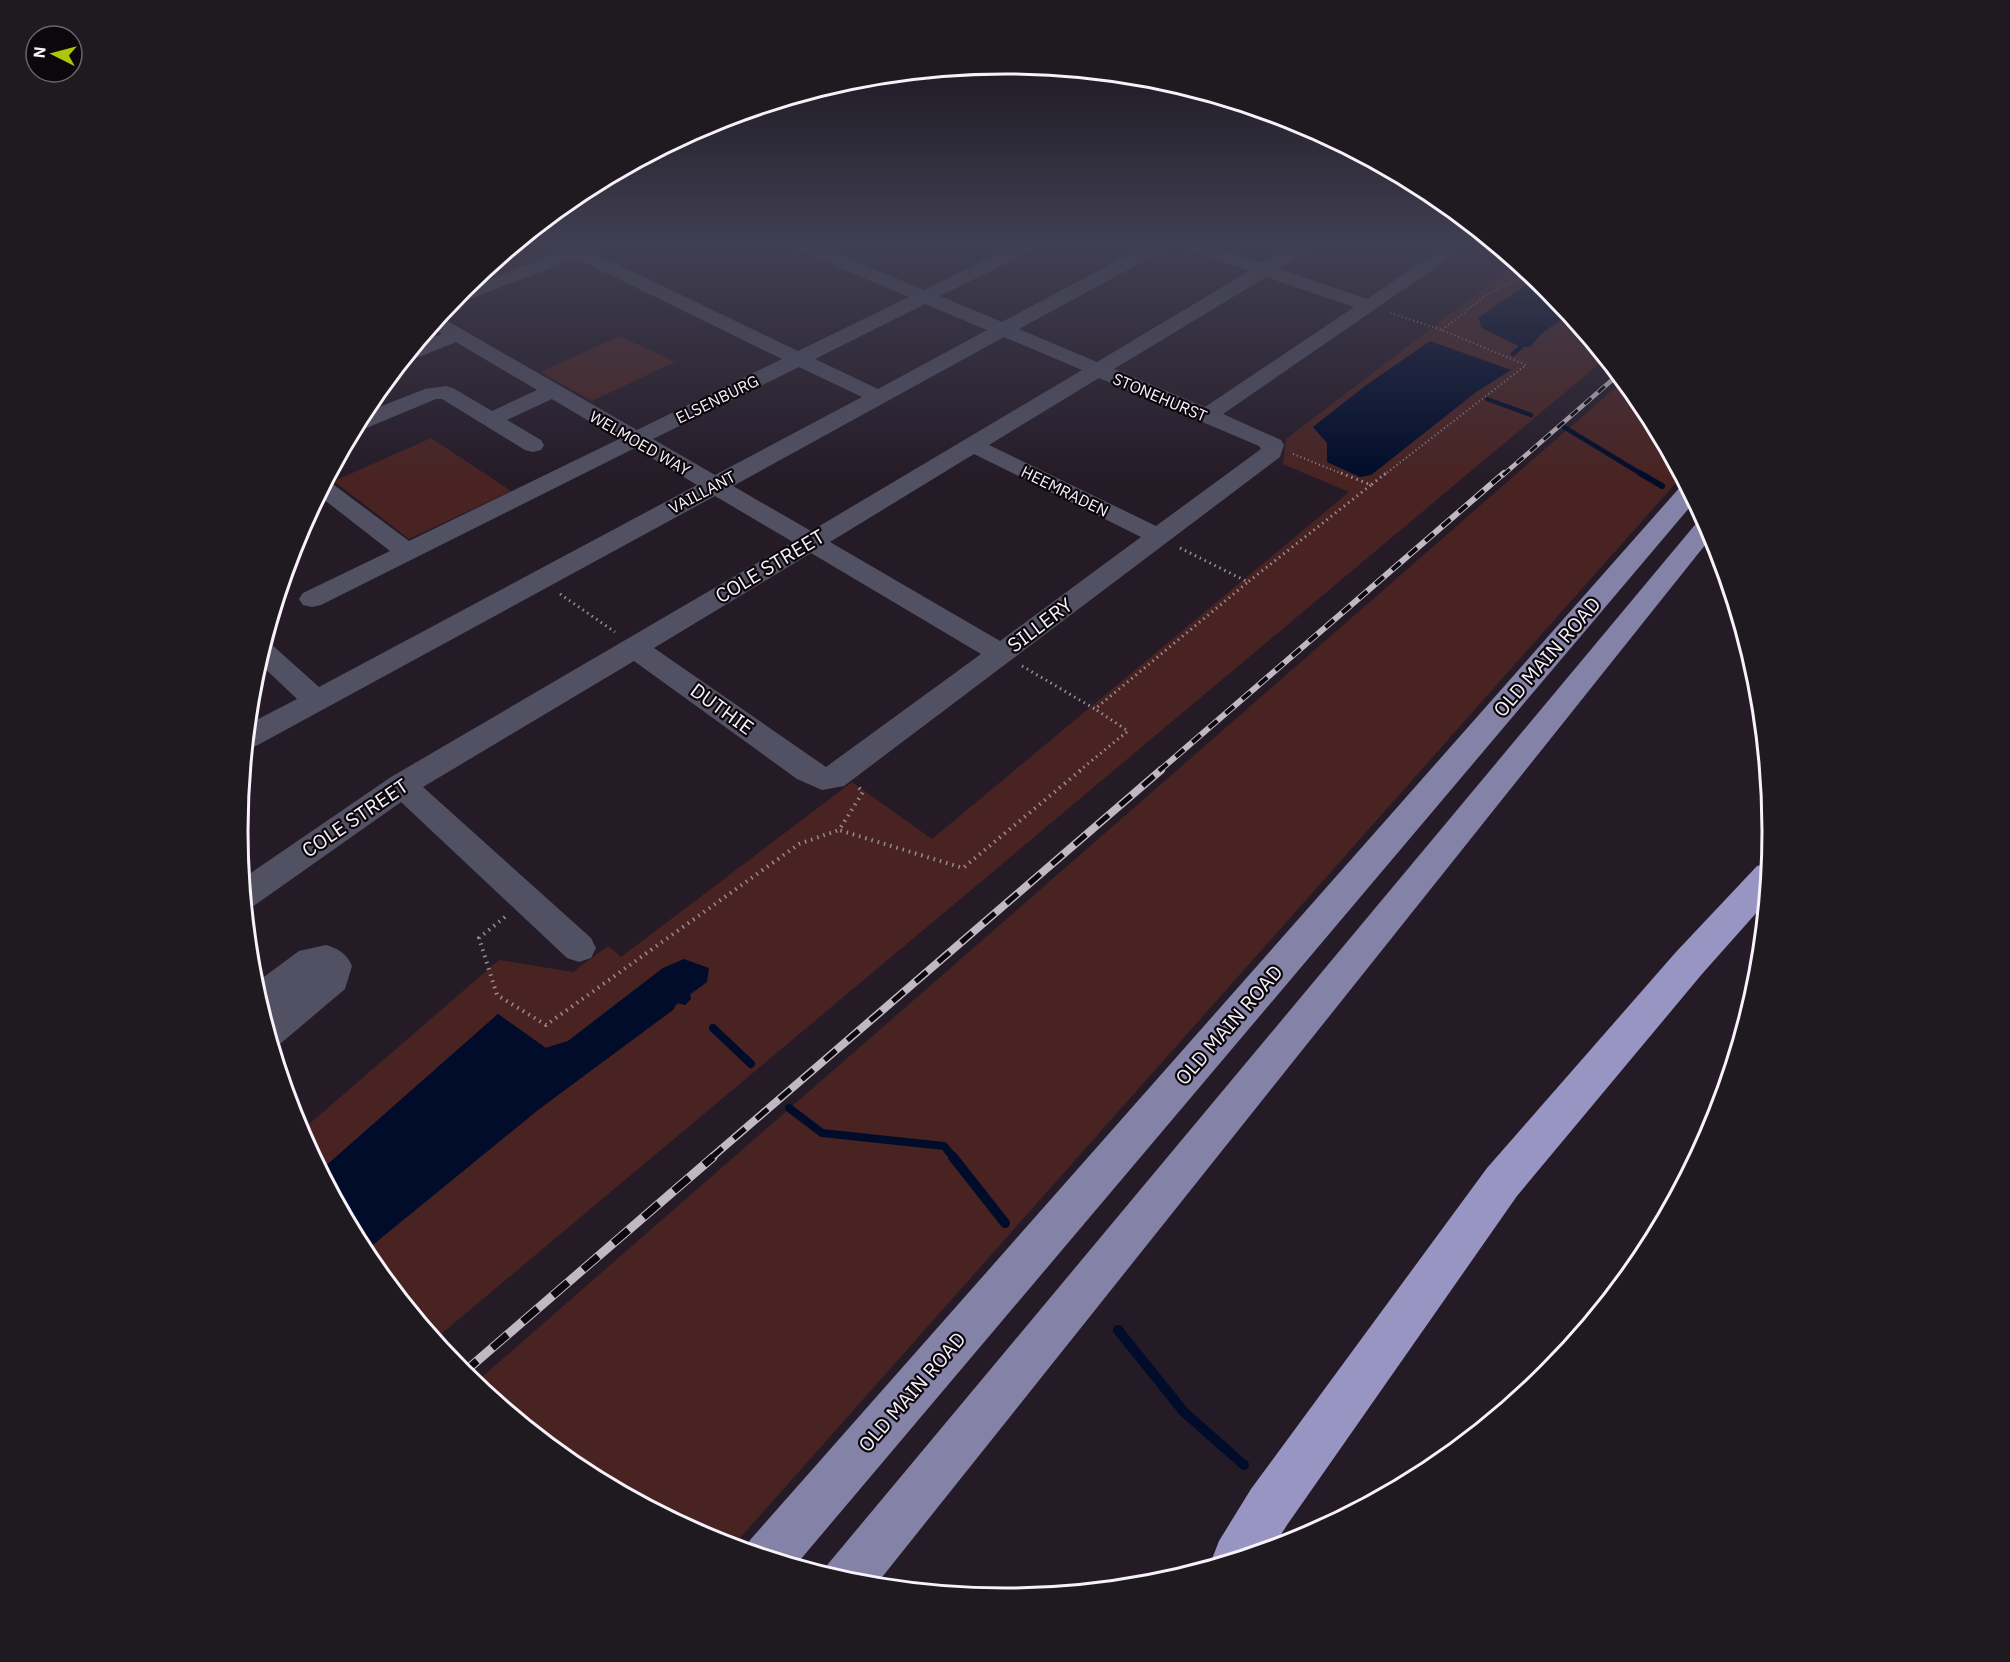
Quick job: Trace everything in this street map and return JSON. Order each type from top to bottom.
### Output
[{"type":"highway","points":[[1243,1550],[1269,1507],[1502,1182],[1689,963],[1761,884]]},
{"type":"main road","name":"OLD MAIN ROAD","points":[[773,1552],[1685,497]]},
{"type":"main road","name":"OLD MAIN ROAD","points":[[853,1573],[1701,533]]},
{"type":"street","points":[[730,324],[878,397]]},
{"type":"street","name":"ELSENBURG","points":[[312,599],[870,324]]},
{"type":"street","name":"STONEHURST","points":[[987,324],[1206,416],[1271,450]]},
{"type":"street","name":"VAILLANT","points":[[254,736],[1014,324]]},
{"type":"street","name":"COLE STREET","points":[[250,891],[402,784],[635,648],[1175,324]]},
{"type":"street","points":[[1206,416],[1343,324]]},
{"type":"street","name":"WELMOED WAY","points":[[441,325],[1002,654]]},
{"type":"street","points":[[421,349],[456,335]]},
{"type":"street","points":[[492,419],[552,391]]},
{"type":"street","points":[[370,418],[424,396],[441,392],[450,393],[533,445]]},
{"type":"street","name":"HEEMRADEN","points":[[972,446],[1159,537]]},
{"type":"street","name":"SILLERY","points":[[842,773],[1159,537],[1271,450]]},
{"type":"street","points":[[328,492],[407,552]]},
{"type":"street","name":"DUTHIE","points":[[635,648],[808,771],[827,779],[842,773]]},
{"type":"street","points":[[268,657],[316,701]]},
{"type":"street","points":[[402,784],[579,948]]},
{"type":"street","points":[[266,996],[311,961],[326,959],[335,966],[333,978],[273,1028]]},
{"type":"path","points":[[1095,709],[1248,582],[1526,365],[1422,324]]},
{"type":"path","points":[[1442,330],[1450,324]]},
{"type":"path","points":[[1271,450],[1371,485]]},
{"type":"path","points":[[1159,537],[1248,582]]},
{"type":"path","points":[[540,579],[635,648]]},
{"type":"path","points":[[526,899],[479,939],[497,995],[546,1025],[799,844],[839,830],[963,868],[1128,731],[1002,654]]},
{"type":"path","points":[[839,830],[863,792],[842,773]]},
{"type":"shaded area","points":[[1438,324],[1487,324],[1482,328],[1521,347],[1530,347],[1541,334],[1556,324],[1567,324],[1600,363],[440,1335],[404,1292],[371,1246],[538,1110],[707,982],[663,968],[568,1041],[545,1048],[498,1014],[326,1166],[307,1126],[499,960],[573,972],[608,946],[621,957],[852,782],[932,839],[1349,492],[1283,464],[1286,439]],"holes":[[[1430,342],[1511,370],[1476,392],[1371,475],[1327,462],[1327,443],[1313,427],[1365,386]]]},
{"type":"shaded area","points":[[620,336],[675,362],[592,401],[540,372]]},
{"type":"shaded area","points":[[1617,386],[1661,452],[1677,482],[739,1540],[670,1510],[584,1461],[544,1432],[481,1378]]},
{"type":"shaded area","points":[[431,438],[511,491],[409,539],[334,481]]},
{"type":"water","points":[[1480,324],[1556,324],[1541,334],[1530,347],[1521,347],[1482,328]]},
{"type":"water","points":[[1430,341],[1511,370],[1476,392],[1371,475],[1360,477],[1327,462],[1327,443],[1313,427],[1365,386]]},
{"type":"water","points":[[684,959],[709,968],[707,982],[690,994],[691,999],[685,1005],[677,1003],[673,1010],[538,1110],[371,1246],[326,1166],[498,1014],[546,1048],[568,1041],[663,968]]},
{"type":"waterway","points":[[1513,354],[1521,347]]},
{"type":"waterway","points":[[1487,399],[1531,415]]},
{"type":"waterway","points":[[1564,427],[1643,475]]},
{"type":"waterway","points":[[1640,473],[1662,486]]},
{"type":"waterway","points":[[713,1028],[751,1064]]},
{"type":"waterway","points":[[789,1108],[822,1133],[944,1146],[954,1158]]},
{"type":"waterway","points":[[953,1157],[1005,1223]]},
{"type":"waterway","points":[[1118,1330],[1184,1412],[1244,1465]]},
{"type":"railway","points":[[1503,475],[1613,379]]},
{"type":"railway","points":[[1159,771],[1504,473]]},
{"type":"railway","points":[[711,1158],[1161,770]]},
{"type":"railway","points":[[470,1367],[713,1157]]}]
